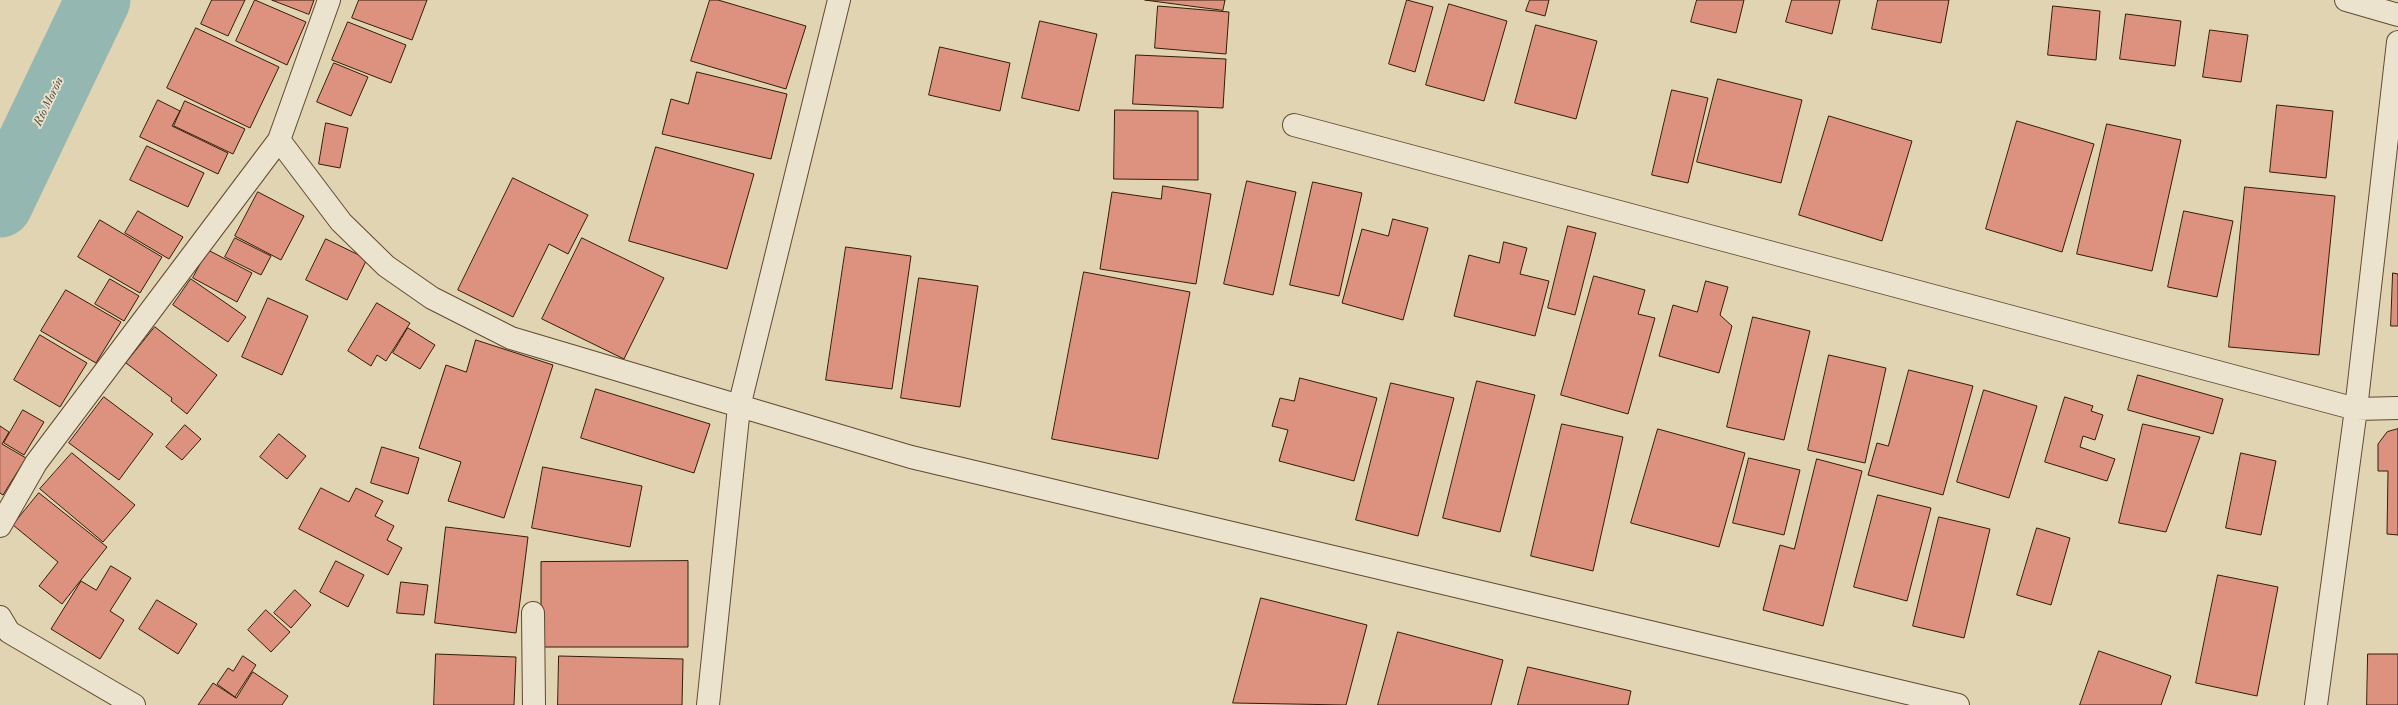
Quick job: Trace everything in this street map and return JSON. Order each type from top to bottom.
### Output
[{"type":"street","points":[[0,526],[36,463],[280,140],[329,0]]},
{"type":"street","points":[[708,705],[739,407],[839,0]]},
{"type":"street","points":[[2346,0],[2398,15]]},
{"type":"street","points":[[2316,705],[2356,409],[2398,42]]},
{"type":"street","points":[[1294,125],[2356,409],[2398,408]]},
{"type":"street","points":[[280,140],[341,222],[386,266],[432,298],[511,338],[739,407],[919,459],[1958,705]]},
{"type":"street","points":[[533,612],[534,705]]},
{"type":"street","points":[[0,617],[9,632],[134,705]]},
{"type":"building","points":[[212,0],[245,0],[228,36],[201,24]]},
{"type":"building","points":[[255,0],[306,22],[287,65],[236,41]]},
{"type":"building","points":[[272,0],[314,0],[309,14]]},
{"type":"building","points":[[359,0],[427,0],[412,40],[352,18]]},
{"type":"building","points":[[710,0],[718,0],[806,26],[786,89],[691,61]]},
{"type":"building","points":[[1145,0],[1225,0],[1223,10]]},
{"type":"building","points":[[1407,0],[1433,7],[1415,72],[1389,64]]},
{"type":"building","points":[[1530,0],[1549,0],[1545,16],[1526,11]]},
{"type":"building","points":[[1697,0],[1744,0],[1736,33],[1691,22]]},
{"type":"building","points":[[1792,0],[1840,0],[1832,34],[1786,22]]},
{"type":"building","points":[[1878,0],[1949,0],[1941,43],[1872,29]]},
{"type":"building","points":[[1449,4],[1507,21],[1484,101],[1426,85]]},
{"type":"building","points":[[1158,6],[1229,12],[1226,54],[1155,48]]},
{"type":"building","points":[[2053,6],[2100,11],[2096,60],[2048,55]]},
{"type":"building","points":[[2126,14],[2181,21],[2175,66],[2120,59]]},
{"type":"building","points":[[1040,21],[1097,34],[1079,111],[1022,98]]},
{"type":"building","points":[[348,22],[406,45],[391,83],[332,60]]},
{"type":"building","points":[[1536,25],[1597,41],[1576,119],[1515,103]]},
{"type":"building","points":[[196,28],[279,67],[250,128],[167,88]]},
{"type":"building","points":[[2210,30],[2248,35],[2241,82],[2203,77]]},
{"type":"building","points":[[940,47],[1010,63],[1000,111],[929,95]]},
{"type":"building","points":[[1136,55],[1226,59],[1223,108],[1133,104]]},
{"type":"building","points":[[334,63],[368,77],[351,116],[317,102]]},
{"type":"building","points":[[697,72],[787,94],[771,159],[662,134],[671,99],[688,104]]},
{"type":"building","points":[[1718,79],[1802,100],[1781,183],[1697,162]]},
{"type":"building","points":[[1672,90],[1708,98],[1688,183],[1652,175]]},
{"type":"building","points":[[158,100],[180,111],[172,126],[228,153],[218,174],[140,137]]},
{"type":"building","points":[[185,101],[245,129],[233,154],[174,126]]},
{"type":"building","points":[[2277,105],[2333,111],[2326,178],[2270,172]]},
{"type":"building","points":[[1115,110],[1198,111],[1198,180],[1114,179]]},
{"type":"building","points":[[1829,116],[1912,141],[1882,241],[1799,215]]},
{"type":"building","points":[[2017,121],[2094,144],[2062,252],[1986,229]]},
{"type":"building","points":[[326,123],[348,128],[340,168],[319,164]]},
{"type":"building","points":[[2107,124],[2181,140],[2152,271],[2077,254]]},
{"type":"building","points":[[147,146],[204,173],[188,207],[130,180]]},
{"type":"building","points":[[656,147],[754,174],[727,269],[629,241]]},
{"type":"building","points":[[513,178],[588,215],[568,254],[549,244],[513,317],[458,290]]},
{"type":"building","points":[[1247,181],[1296,192],[1273,295],[1224,284]]},
{"type":"building","points":[[1313,182],[1362,193],[1339,296],[1290,285]]},
{"type":"building","points":[[1163,186],[1211,194],[1196,284],[1100,269],[1112,192],[1161,199]]},
{"type":"building","points":[[2245,187],[2335,196],[2319,355],[2229,347]]},
{"type":"building","points":[[258,192],[304,216],[281,260],[235,236]]},
{"type":"building","points":[[138,211],[183,237],[169,259],[125,233]]},
{"type":"building","points":[[2184,211],[2233,221],[2217,297],[2168,287]]},
{"type":"building","points":[[1393,219],[1428,228],[1403,320],[1342,303],[1362,229],[1388,236]]},
{"type":"building","points":[[100,220],[162,257],[140,293],[78,257]]},
{"type":"building","points":[[1568,226],[1596,233],[1575,315],[1548,308]]},
{"type":"building","points":[[235,238],[271,256],[261,275],[225,257]]},
{"type":"building","points":[[582,238],[664,278],[624,359],[542,319]]},
{"type":"building","points":[[326,239],[367,259],[347,300],[306,280]]},
{"type":"building","points":[[1504,242],[1527,248],[1520,274],[1549,281],[1535,336],[1454,316],[1469,255],[1499,263]]},
{"type":"building","points":[[846,247],[911,256],[892,389],[826,380]]},
{"type":"building","points":[[208,250],[252,273],[237,302],[193,278]]},
{"type":"building","points":[[1084,272],[1190,292],[1158,459],[1052,439]]},
{"type":"building","points":[[2393,273],[2398,274],[2398,326],[2391,326]]},
{"type":"building","points":[[1594,276],[1645,290],[1638,314],[1655,318],[1628,414],[1561,395]]},
{"type":"building","points":[[919,278],[978,286],[960,407],[901,398]]},
{"type":"building","points":[[110,279],[139,296],[124,321],[95,304]]},
{"type":"building","points":[[191,279],[246,317],[228,342],[173,305]]},
{"type":"building","points":[[1706,281],[1728,287],[1720,315],[1732,326],[1719,373],[1659,356],[1673,305],[1697,312]]},
{"type":"building","points":[[66,290],[121,322],[96,363],[41,331]]},
{"type":"building","points":[[268,298],[308,316],[282,375],[242,357]]},
{"type":"building","points":[[377,303],[410,323],[386,361],[377,355],[371,366],[348,351]]},
{"type":"building","points":[[1753,317],[1810,331],[1784,440],[1727,427]]},
{"type":"building","points":[[155,327],[217,375],[187,414],[171,401],[172,398],[126,363]]},
{"type":"building","points":[[408,328],[435,345],[420,369],[393,353]]},
{"type":"building","points":[[40,335],[87,363],[60,407],[14,380]]},
{"type":"building","points":[[476,340],[553,365],[504,518],[448,501],[461,462],[419,448],[446,365],[466,372]]},
{"type":"building","points":[[1829,355],[1886,368],[1865,463],[1808,450]]},
{"type":"building","points":[[1909,370],[1973,386],[1943,495],[1868,475],[1877,443],[1888,446]]},
{"type":"building","points":[[2138,375],[2223,399],[2213,434],[2128,410]]},
{"type":"building","points":[[1300,378],[1377,398],[1354,481],[1279,461],[1288,430],[1272,426],[1280,398],[1294,401]]},
{"type":"building","points":[[1477,381],[1535,395],[1500,532],[1443,518]]},
{"type":"building","points":[[1391,383],[1454,398],[1418,536],[1356,520]]},
{"type":"building","points":[[596,389],[710,424],[694,473],[581,438]]},
{"type":"building","points":[[1984,390],[2037,406],[2009,498],[1957,482]]},
{"type":"building","points":[[104,397],[153,434],[119,480],[69,443]]},
{"type":"building","points":[[2065,397],[2093,406],[2091,411],[2103,415],[2095,440],[2083,436],[2080,447],[2115,459],[2107,481],[2045,462]]},
{"type":"building","points":[[23,410],[44,422],[24,455],[4,443]]},
{"type":"building","points":[[1562,424],[1623,437],[1593,571],[1531,556]]},
{"type":"building","points":[[2143,424],[2200,437],[2166,532],[2119,523]]},
{"type":"building","points":[[185,425],[201,439],[182,460],[166,447]]},
{"type":"building","points":[[0,426],[9,432],[2,444],[26,458],[3,495],[0,493]]},
{"type":"building","points":[[1658,429],[1745,453],[1719,547],[1631,523]]},
{"type":"building","points":[[2398,429],[2398,535],[2387,534],[2388,471],[2378,471],[2378,444],[2387,432]]},
{"type":"building","points":[[279,434],[306,456],[287,479],[260,457]]},
{"type":"building","points":[[382,447],[419,458],[408,494],[371,483]]},
{"type":"building","points":[[72,453],[135,505],[103,542],[40,489]]},
{"type":"building","points":[[2241,453],[2276,461],[2261,535],[2226,528]]},
{"type":"building","points":[[1749,458],[1800,470],[1784,535],[1733,523]]},
{"type":"building","points":[[1817,459],[1862,471],[1823,626],[1763,610],[1780,545],[1794,549]]},
{"type":"building","points":[[543,467],[642,486],[630,547],[532,528]]},
{"type":"building","points":[[321,488],[349,502],[356,488],[383,501],[375,516],[394,526],[387,540],[402,548],[388,575],[299,529]]},
{"type":"building","points":[[39,493],[107,547],[62,604],[39,586],[58,562],[13,525]]},
{"type":"building","points":[[1878,495],[1931,508],[1907,601],[1854,587]]},
{"type":"building","points":[[1939,517],[1990,529],[1964,638],[1913,626]]},
{"type":"building","points":[[446,527],[528,537],[516,633],[435,623]]},
{"type":"building","points":[[2037,528],[2070,538],[2051,605],[2017,595]]},
{"type":"building","points":[[336,561],[364,575],[348,607],[320,592]]},
{"type":"building","points":[[688,561],[688,647],[541,647],[541,562]]},
{"type":"building","points":[[111,566],[131,578],[110,611],[124,620],[100,659],[51,629],[81,581],[96,590]]},
{"type":"building","points":[[2218,575],[2278,587],[2257,696],[2196,683]]},
{"type":"building","points":[[401,582],[428,585],[424,615],[397,613]]},
{"type":"building","points":[[295,590],[311,605],[291,628],[274,613]]},
{"type":"building","points":[[1261,598],[1367,625],[1346,705],[1233,703]]},
{"type":"building","points":[[157,600],[197,624],[178,654],[139,629]]},
{"type":"building","points":[[266,610],[290,632],[271,652],[248,630]]},
{"type":"building","points":[[1398,632],[1503,660],[1491,705],[1378,705]]},
{"type":"building","points":[[2099,651],[2171,676],[2161,705],[2080,705]]},
{"type":"building","points":[[436,654],[516,657],[514,705],[434,705]]},
{"type":"building","points":[[2368,654],[2398,654],[2398,705],[2367,705]]},
{"type":"building","points":[[243,656],[256,665],[235,697],[217,684],[228,668],[233,671]]},
{"type":"building","points":[[559,656],[683,659],[682,705],[558,705]]},
{"type":"building","points":[[1528,667],[1631,691],[1628,705],[1518,705]]},
{"type":"building","points":[[253,672],[288,696],[282,705],[198,705],[213,683],[236,698]]},
{"type":"waterway","name":"Río Morón","points":[[0,205],[98,0]]}]
